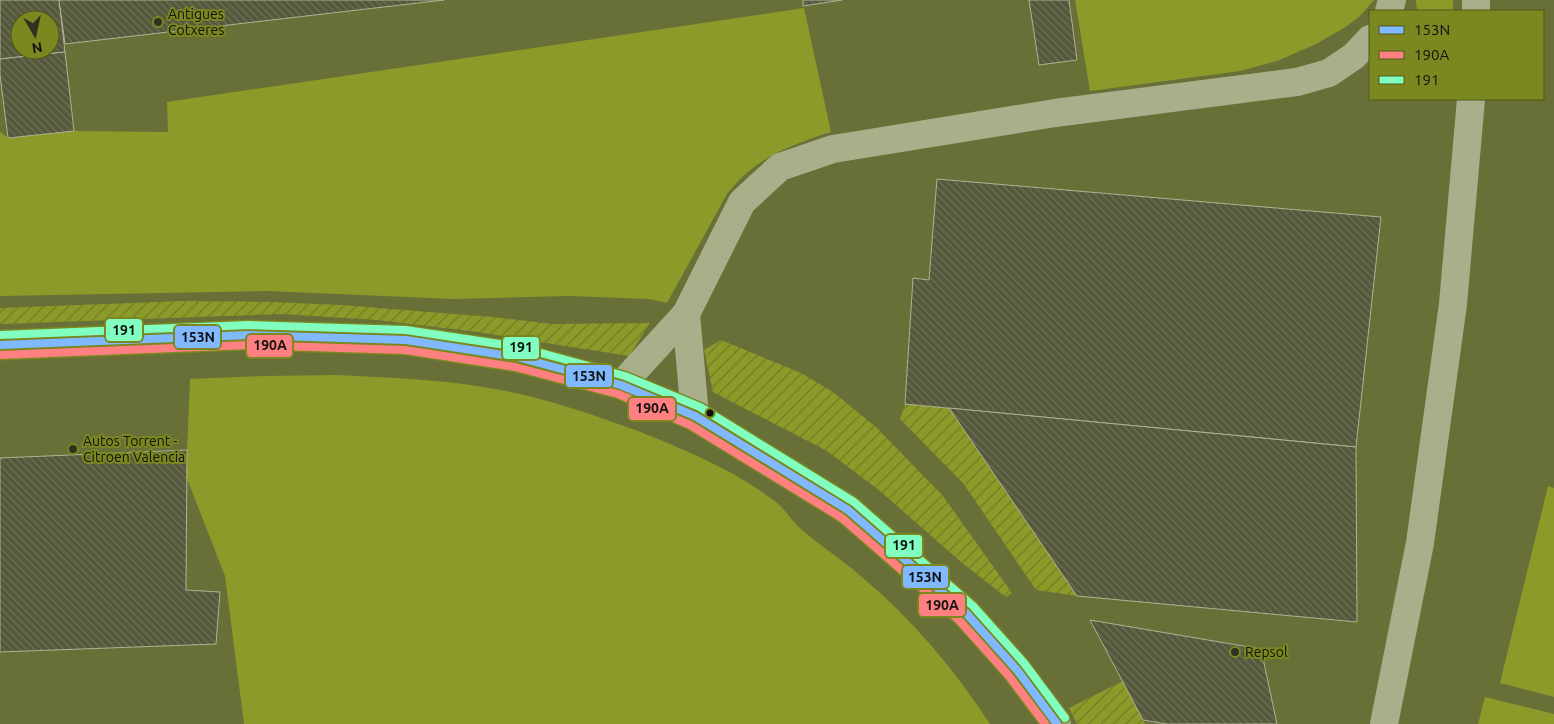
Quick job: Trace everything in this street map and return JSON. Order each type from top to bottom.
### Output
[{"type":"street","points":[[621,385],[686,314],[742,202],[780,167],[833,149],[1055,113],[1297,82],[1329,73],[1354,56],[1369,41]]},
{"type":"street","points":[[1384,724],[1420,543],[1453,304],[1471,100]]},
{"type":"street","points":[[686,314],[695,416]]},
{"type":"street","points":[[0,345],[248,335],[406,340],[517,357],[621,385],[695,416],[848,510],[966,613],[1017,670],[1057,724]]},
{"type":"street","points":[[1017,670],[1046,724]]},
{"type":"green space","points":[[1075,0],[1374,0],[1359,17],[1344,28],[1316,44],[1277,61],[1240,71],[1090,91]]},
{"type":"green space","points":[[1416,0],[1453,0],[1453,10],[1417,10]]},
{"type":"green space","points":[[804,8],[831,132],[772,156],[753,168],[735,184],[727,194],[667,303],[649,299],[569,296],[454,299],[266,291],[0,296],[0,132],[8,138],[74,131],[168,132],[167,102]]},
{"type":"green space","points":[[183,301],[341,305],[492,317],[552,324],[650,323],[629,356],[477,332],[377,320],[283,314],[0,324],[0,308]]},
{"type":"green space","points":[[721,340],[801,373],[833,392],[877,428],[943,496],[1012,593],[1006,597],[961,562],[880,491],[827,451],[713,392],[704,350]]},
{"type":"green space","points":[[338,375],[451,383],[508,391],[546,400],[638,431],[692,453],[727,470],[776,502],[802,530],[856,572],[899,611],[948,665],[990,724],[244,724],[225,576],[186,476],[190,379]]},
{"type":"green space","points":[[905,404],[949,408],[1077,596],[1036,590],[963,483],[900,419]]},
{"type":"green space","points":[[1548,486],[1554,488],[1554,697],[1500,683]]},
{"type":"green space","points":[[1123,681],[1145,724],[1077,724],[1069,708]]},
{"type":"green space","points":[[1485,697],[1554,714],[1554,724],[1478,724]]},
{"type":"building","points":[[0,0],[59,0],[65,52],[60,53],[60,10],[10,10],[10,58],[0,59]]},
{"type":"building","name":"Antigues Cotxeres","points":[[59,0],[444,0],[65,44]]},
{"type":"building","points":[[803,0],[842,0],[803,6]]},
{"type":"building","points":[[1029,0],[1069,0],[1077,60],[1039,65]]},
{"type":"building","points":[[65,52],[74,131],[8,138],[0,75],[0,59],[60,60],[60,53]]},
{"type":"building","points":[[937,179],[1381,217],[1356,447],[905,404],[913,278],[929,280]]},
{"type":"building","points":[[949,408],[1356,447],[1357,622],[1077,596]]},
{"type":"building","points":[[187,450],[186,590],[220,592],[216,644],[0,652],[0,458]]},
{"type":"building","points":[[1090,620],[1261,649],[1277,724],[1167,724],[1143,720]]},
{"type":"transit line","name":"191","points":[[0,335],[249,325],[406,330],[519,347],[625,376],[700,407],[854,502],[973,606],[1024,663],[1065,718]]},
{"type":"transit line","name":"153N","points":[[0,345],[249,335],[406,340],[517,357],[621,385],[695,416],[848,510],[966,613],[1017,670],[1057,724]]},
{"type":"transit line","name":"190A","points":[[0,355],[249,345],[405,350],[515,367],[618,394],[690,425],[842,518],[959,620],[1009,676],[1045,724]]},
{"type":"place","name":"Antigues Cotxeres","points":[[158,22]]},
{"type":"place","name":"Autos Torrent - Citroen Valencia","points":[[73,449]]},
{"type":"place","name":"Repsol","points":[[1235,652]]}]
